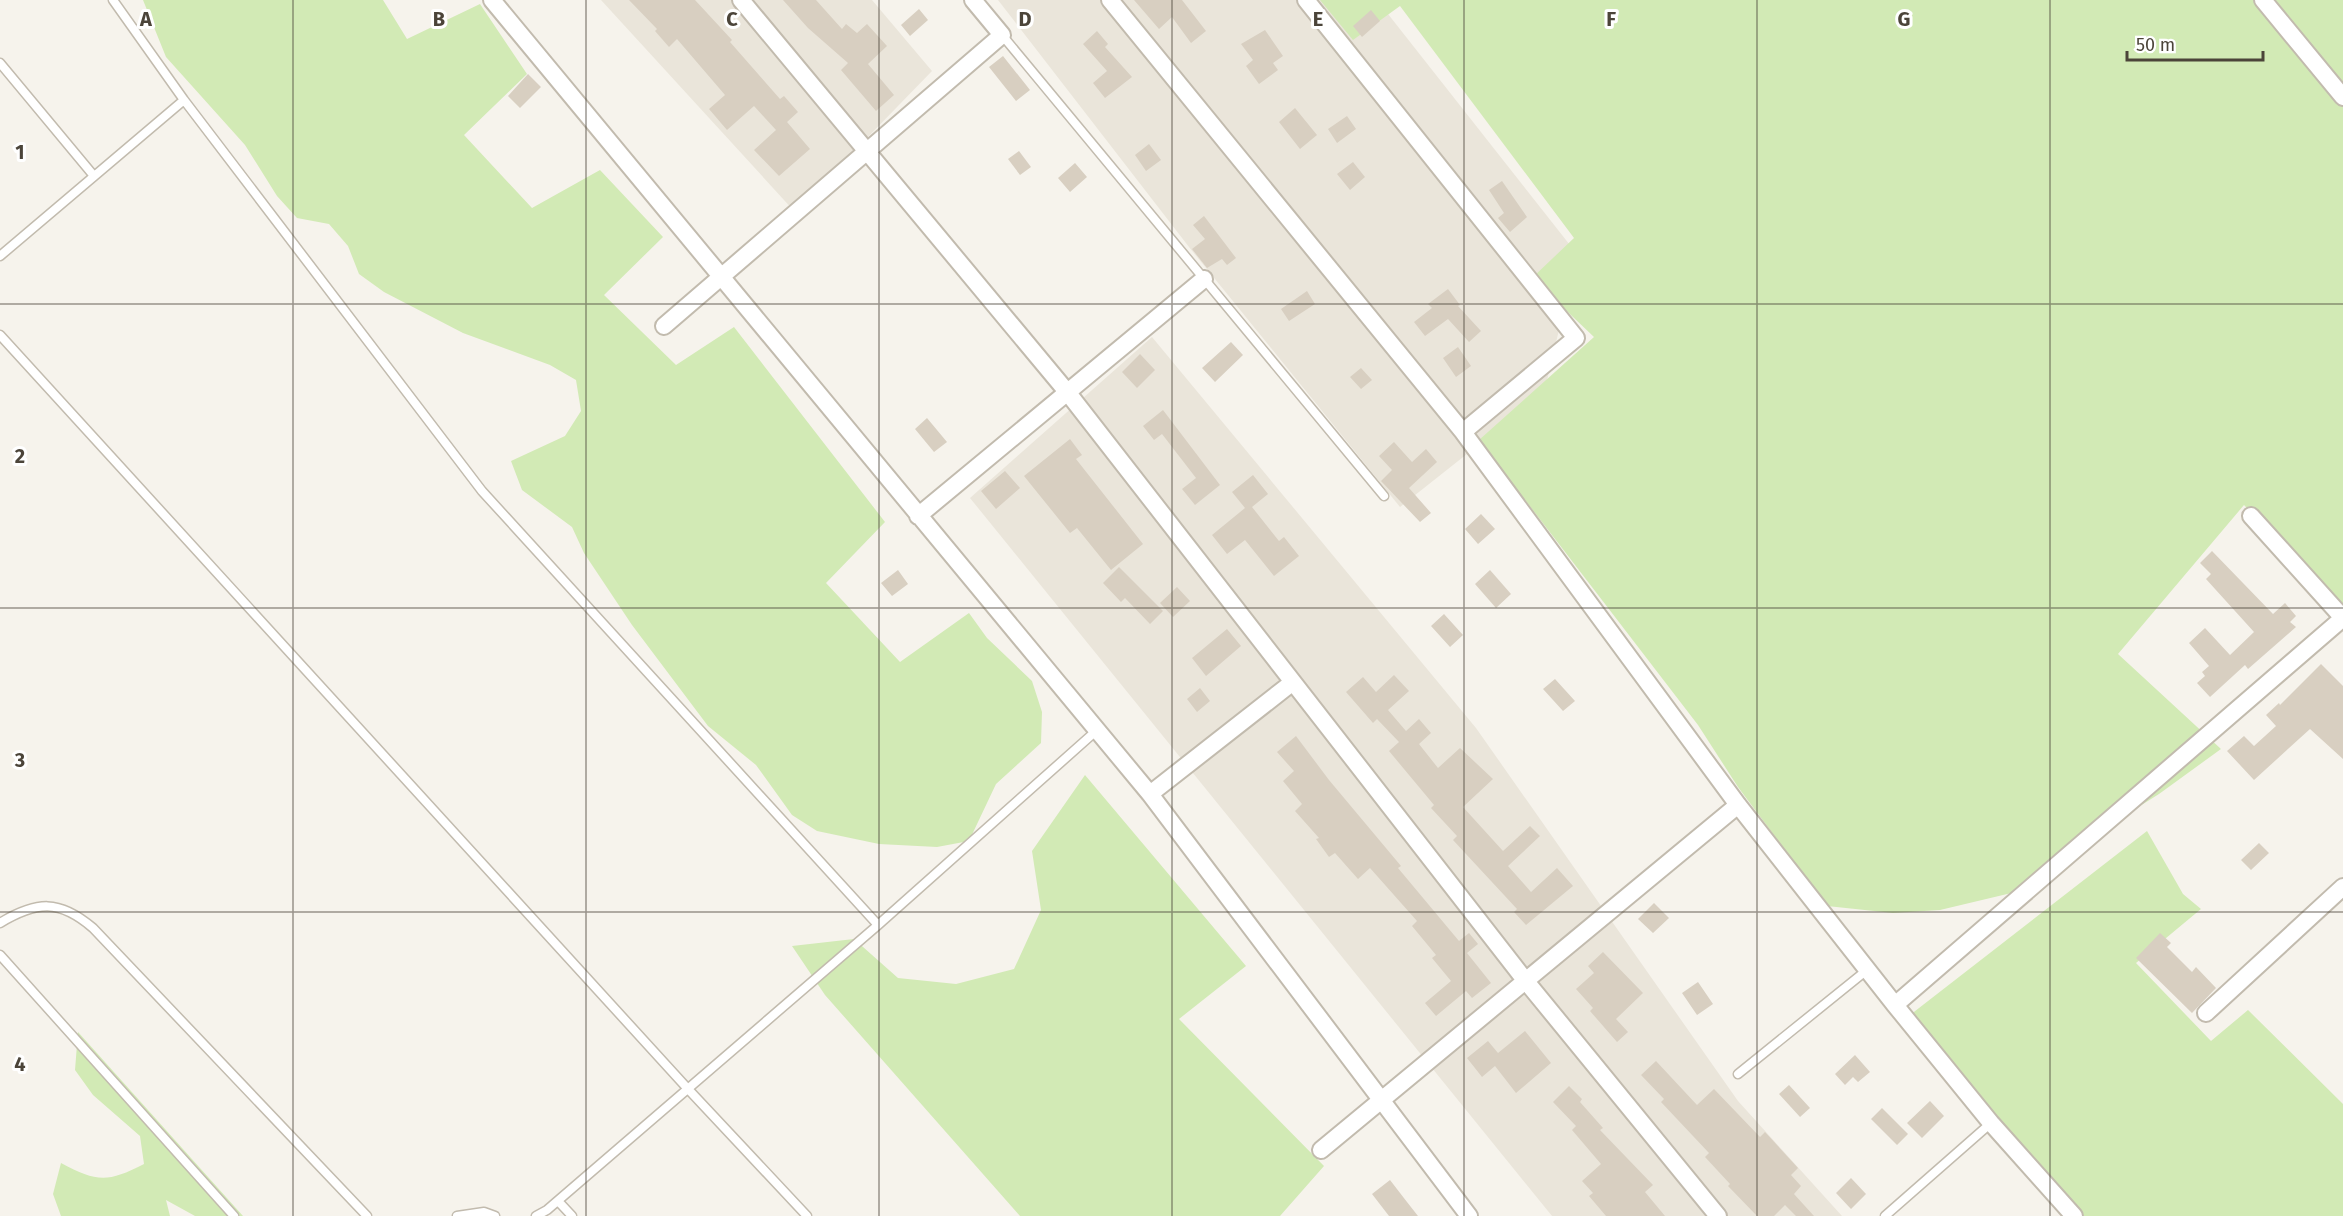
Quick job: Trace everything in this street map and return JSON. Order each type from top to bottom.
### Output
[{"type":"street","points":[[492,0],[1150,794],[1469,1216]]},
{"type":"street","points":[[741,0],[1068,393],[1525,980],[1718,1216]]},
{"type":"street","points":[[664,326],[1002,35],[974,0]]},
{"type":"street","points":[[1110,0],[1463,432],[1738,805],[1867,970],[1991,1124],[2074,1216]]},
{"type":"street","points":[[1306,0],[1576,338],[1463,432]]},
{"type":"street","points":[[2264,0],[2343,97]]},
{"type":"street","points":[[918,516],[1204,279]]},
{"type":"street","points":[[1895,1005],[2343,618],[2251,516]]},
{"type":"street","points":[[1150,794],[1293,682]]},
{"type":"street","points":[[1321,1149],[1738,805]]},
{"type":"street","points":[[2206,1013],[2343,887]]},
{"type":"lane","points":[[113,0],[184,100],[482,492],[878,925]]},
{"type":"lane","points":[[1002,35],[1384,496]]},
{"type":"lane","points":[[0,63],[94,176]]},
{"type":"lane","points":[[0,256],[184,100]]},
{"type":"lane","points":[[0,335],[688,1089],[807,1216]]},
{"type":"lane","points":[[536,1216],[558,1201],[878,925],[1096,731]]},
{"type":"lane","points":[[0,923],[32,907],[64,908],[75,913],[101,936],[367,1216]]},
{"type":"lane","points":[[0,955],[234,1216]]},
{"type":"lane","points":[[1738,1074],[1867,970]]},
{"type":"lane","points":[[1885,1216],[1991,1124]]},
{"type":"lane","points":[[558,1201],[572,1216]]},
{"type":"lane","points":[[457,1216],[468,1212],[495,1216]]},
{"type":"shaded area","points":[[601,0],[872,0],[932,71],[795,212]]},
{"type":"shaded area","points":[[998,0],[1377,0],[1577,254],[1544,393],[1400,507],[1189,247]]},
{"type":"shaded area","points":[[1152,337],[1476,728],[1738,1101],[1842,1216],[1552,1216],[970,498]]},
{"type":"green space","points":[[143,0],[383,0],[407,39],[480,4],[527,74],[464,135],[532,208],[600,170],[663,237],[604,295],[676,365],[734,327],[885,522],[826,583],[900,662],[969,613],[987,638],[1032,681],[1042,712],[1041,743],[996,784],[969,841],[937,847],[879,844],[817,831],[792,815],[756,765],[708,726],[632,625],[584,553],[572,527],[522,490],[511,461],[565,436],[581,411],[576,380],[550,365],[463,333],[384,292],[359,274],[348,246],[329,224],[297,218],[277,196],[245,145],[166,57]]},
{"type":"green space","points":[[1320,0],[2343,0],[2343,607],[2244,505],[2118,654],[2221,749],[2159,794],[2105,828],[2024,890],[1940,910],[1893,913],[1827,906],[1738,787],[1698,725],[1479,440],[1594,337],[1532,278],[1574,238],[1400,6],[1353,40]]},
{"type":"green space","points":[[1085,775],[1246,966],[1179,1019],[1324,1166],[1280,1216],[1020,1216],[825,995],[792,946],[854,939],[898,978],[956,984],[1014,969],[1041,910],[1032,851]]},
{"type":"green space","points":[[2147,831],[2183,894],[2201,909],[2136,963],[2211,1041],[2248,1010],[2343,1104],[2343,1216],[2084,1216],[1910,1015]]},
{"type":"green space","points":[[78,1032],[243,1216],[195,1216],[166,1200],[170,1216],[61,1216],[53,1194],[61,1163],[84,1174],[102,1178],[120,1175],[144,1164],[140,1136],[93,1095],[75,1070]]},
{"type":"building","points":[[629,0],[695,0],[732,40],[730,42],[780,99],[784,96],[798,112],[787,122],[810,149],[779,176],[754,150],[776,130],[754,106],[727,130],[709,109],[725,95],[677,39],[669,47],[655,31],[657,29]]},
{"type":"building","points":[[783,0],[816,0],[842,29],[846,24],[857,33],[867,24],[887,46],[868,64],[894,95],[876,111],[841,70],[848,63],[808,28]]},
{"type":"building","points":[[1134,0],[1182,0],[1206,31],[1191,43],[1172,17],[1159,29]]},
{"type":"building","points":[[919,9],[928,20],[910,36],[901,25]]},
{"type":"building","points":[[1371,10],[1380,21],[1362,37],[1353,26]]},
{"type":"building","points":[[1265,30],[1283,56],[1273,63],[1278,70],[1259,84],[1246,66],[1253,60],[1241,44]]},
{"type":"building","points":[[1097,31],[1108,44],[1105,47],[1132,77],[1105,98],[1093,83],[1107,71],[1083,44]]},
{"type":"building","points":[[1003,56],[1030,90],[1016,101],[989,67]]},
{"type":"building","points":[[528,74],[541,87],[520,108],[508,96]]},
{"type":"building","points":[[1295,108],[1317,135],[1300,149],[1279,122]]},
{"type":"building","points":[[1347,116],[1356,129],[1337,143],[1328,129]]},
{"type":"building","points":[[1149,144],[1161,160],[1146,171],[1135,155]]},
{"type":"building","points":[[1019,151],[1031,167],[1020,175],[1008,159]]},
{"type":"building","points":[[1353,162],[1365,177],[1350,190],[1337,174]]},
{"type":"building","points":[[1075,163],[1087,177],[1070,192],[1058,178]]},
{"type":"building","points":[[1502,181],[1527,217],[1510,232],[1498,218],[1504,213],[1489,190]]},
{"type":"building","points":[[1204,216],[1236,258],[1227,265],[1222,259],[1207,268],[1192,249],[1205,239],[1193,225]]},
{"type":"building","points":[[1448,289],[1460,305],[1458,306],[1481,331],[1469,342],[1448,319],[1425,336],[1414,322],[1432,308],[1428,304]]},
{"type":"building","points":[[1307,291],[1315,304],[1289,321],[1281,309]]},
{"type":"building","points":[[1231,342],[1243,355],[1215,382],[1202,368]]},
{"type":"building","points":[[1458,347],[1471,366],[1456,377],[1443,358]]},
{"type":"building","points":[[1140,354],[1155,370],[1137,388],[1122,372]]},
{"type":"building","points":[[1361,368],[1372,380],[1361,389],[1350,377]]},
{"type":"building","points":[[1163,410],[1220,485],[1195,505],[1182,489],[1196,478],[1162,434],[1154,440],[1143,426]]},
{"type":"building","points":[[927,418],[947,442],[934,452],[915,429]]},
{"type":"building","points":[[1070,439],[1082,455],[1076,459],[1143,544],[1111,570],[1077,528],[1070,533],[1024,476]]},
{"type":"building","points":[[1394,442],[1412,462],[1426,449],[1437,462],[1409,488],[1431,513],[1420,522],[1381,481],[1392,470],[1379,456]]},
{"type":"building","points":[[1005,471],[1020,488],[996,509],[981,491]]},
{"type":"building","points":[[1253,475],[1268,494],[1252,507],[1279,541],[1284,537],[1299,556],[1274,576],[1245,540],[1227,554],[1212,535],[1245,508],[1232,492]]},
{"type":"building","points":[[1481,514],[1495,529],[1478,544],[1465,529]]},
{"type":"building","points":[[2212,551],[2273,614],[2285,603],[2296,616],[2290,622],[2296,627],[2248,669],[2245,665],[2210,697],[2197,683],[2205,676],[2202,672],[2209,666],[2189,643],[2205,628],[2230,655],[2254,632],[2206,579],[2211,574],[2200,563]]},
{"type":"building","points":[[1119,567],[1163,611],[1150,624],[1125,598],[1121,602],[1103,583]]},
{"type":"building","points":[[898,570],[908,584],[892,596],[881,583]]},
{"type":"building","points":[[1490,570],[1511,594],[1496,608],[1475,584]]},
{"type":"building","points":[[1177,587],[1190,601],[1173,617],[1160,603]]},
{"type":"building","points":[[1444,614],[1463,635],[1450,647],[1431,626]]},
{"type":"building","points":[[1227,629],[1241,646],[1206,676],[1192,658]]},
{"type":"building","points":[[2321,664],[2343,686],[2343,759],[2310,729],[2254,780],[2227,751],[2244,736],[2254,746],[2276,726],[2266,715],[2279,703],[2280,705]]},
{"type":"building","points":[[1394,675],[1409,691],[1388,710],[1406,731],[1419,719],[1431,733],[1419,744],[1438,768],[1460,748],[1493,779],[1463,807],[1503,851],[1530,826],[1540,836],[1508,866],[1531,892],[1557,868],[1573,886],[1526,925],[1514,912],[1517,909],[1453,840],[1457,836],[1431,808],[1434,805],[1389,751],[1399,742],[1377,719],[1373,723],[1346,692],[1363,677],[1376,692]]},
{"type":"building","points":[[1555,679],[1575,701],[1563,711],[1543,689]]},
{"type":"building","points":[[1200,688],[1210,701],[1197,712],[1187,699]]},
{"type":"building","points":[[1296,736],[1329,780],[1401,866],[1398,868],[1459,941],[1469,933],[1478,944],[1467,953],[1491,983],[1472,998],[1466,991],[1436,1016],[1425,1003],[1451,981],[1432,958],[1436,955],[1412,926],[1417,921],[1370,868],[1358,879],[1335,853],[1329,857],[1316,839],[1319,838],[1295,811],[1302,804],[1283,781],[1294,771],[1277,752]]},
{"type":"building","points":[[2259,843],[2269,853],[2251,870],[2241,860]]},
{"type":"building","points":[[1654,903],[1669,918],[1653,933],[1638,919]]},
{"type":"building","points":[[2160,933],[2171,943],[2167,947],[2192,972],[2196,967],[2216,988],[2192,1013],[2136,958]]},
{"type":"building","points":[[1603,952],[1643,993],[1616,1019],[1628,1032],[1617,1042],[1590,1011],[1593,1008],[1576,989],[1594,973],[1588,966]]},
{"type":"building","points":[[1698,982],[1713,1004],[1697,1015],[1682,993]]},
{"type":"building","points":[[1525,1031],[1551,1063],[1516,1093],[1495,1066],[1482,1077],[1467,1058],[1488,1041],[1498,1053]]},
{"type":"building","points":[[1855,1055],[1870,1072],[1858,1082],[1853,1077],[1845,1085],[1835,1074]]},
{"type":"building","points":[[1656,1061],[1697,1105],[1714,1089],[1760,1137],[1765,1132],[1798,1168],[1791,1175],[1801,1186],[1794,1194],[1814,1216],[1796,1216],[1785,1205],[1774,1216],[1757,1216],[1728,1186],[1730,1184],[1705,1157],[1709,1153],[1661,1102],[1664,1099],[1641,1075]]},
{"type":"building","points":[[1789,1085],[1810,1108],[1800,1117],[1779,1094]]},
{"type":"building","points":[[1569,1086],[1582,1099],[1580,1102],[1603,1128],[1600,1130],[1653,1185],[1645,1192],[1665,1216],[1606,1216],[1589,1196],[1593,1193],[1582,1181],[1601,1164],[1572,1130],[1576,1126],[1553,1102]]},
{"type":"building","points":[[1930,1101],[1944,1116],[1922,1138],[1907,1123]]},
{"type":"building","points":[[1882,1108],[1908,1134],[1897,1145],[1871,1119]]},
{"type":"building","points":[[1851,1178],[1866,1194],[1851,1209],[1836,1193]]},
{"type":"building","points":[[1390,1180],[1418,1216],[1389,1216],[1372,1194]]}]
